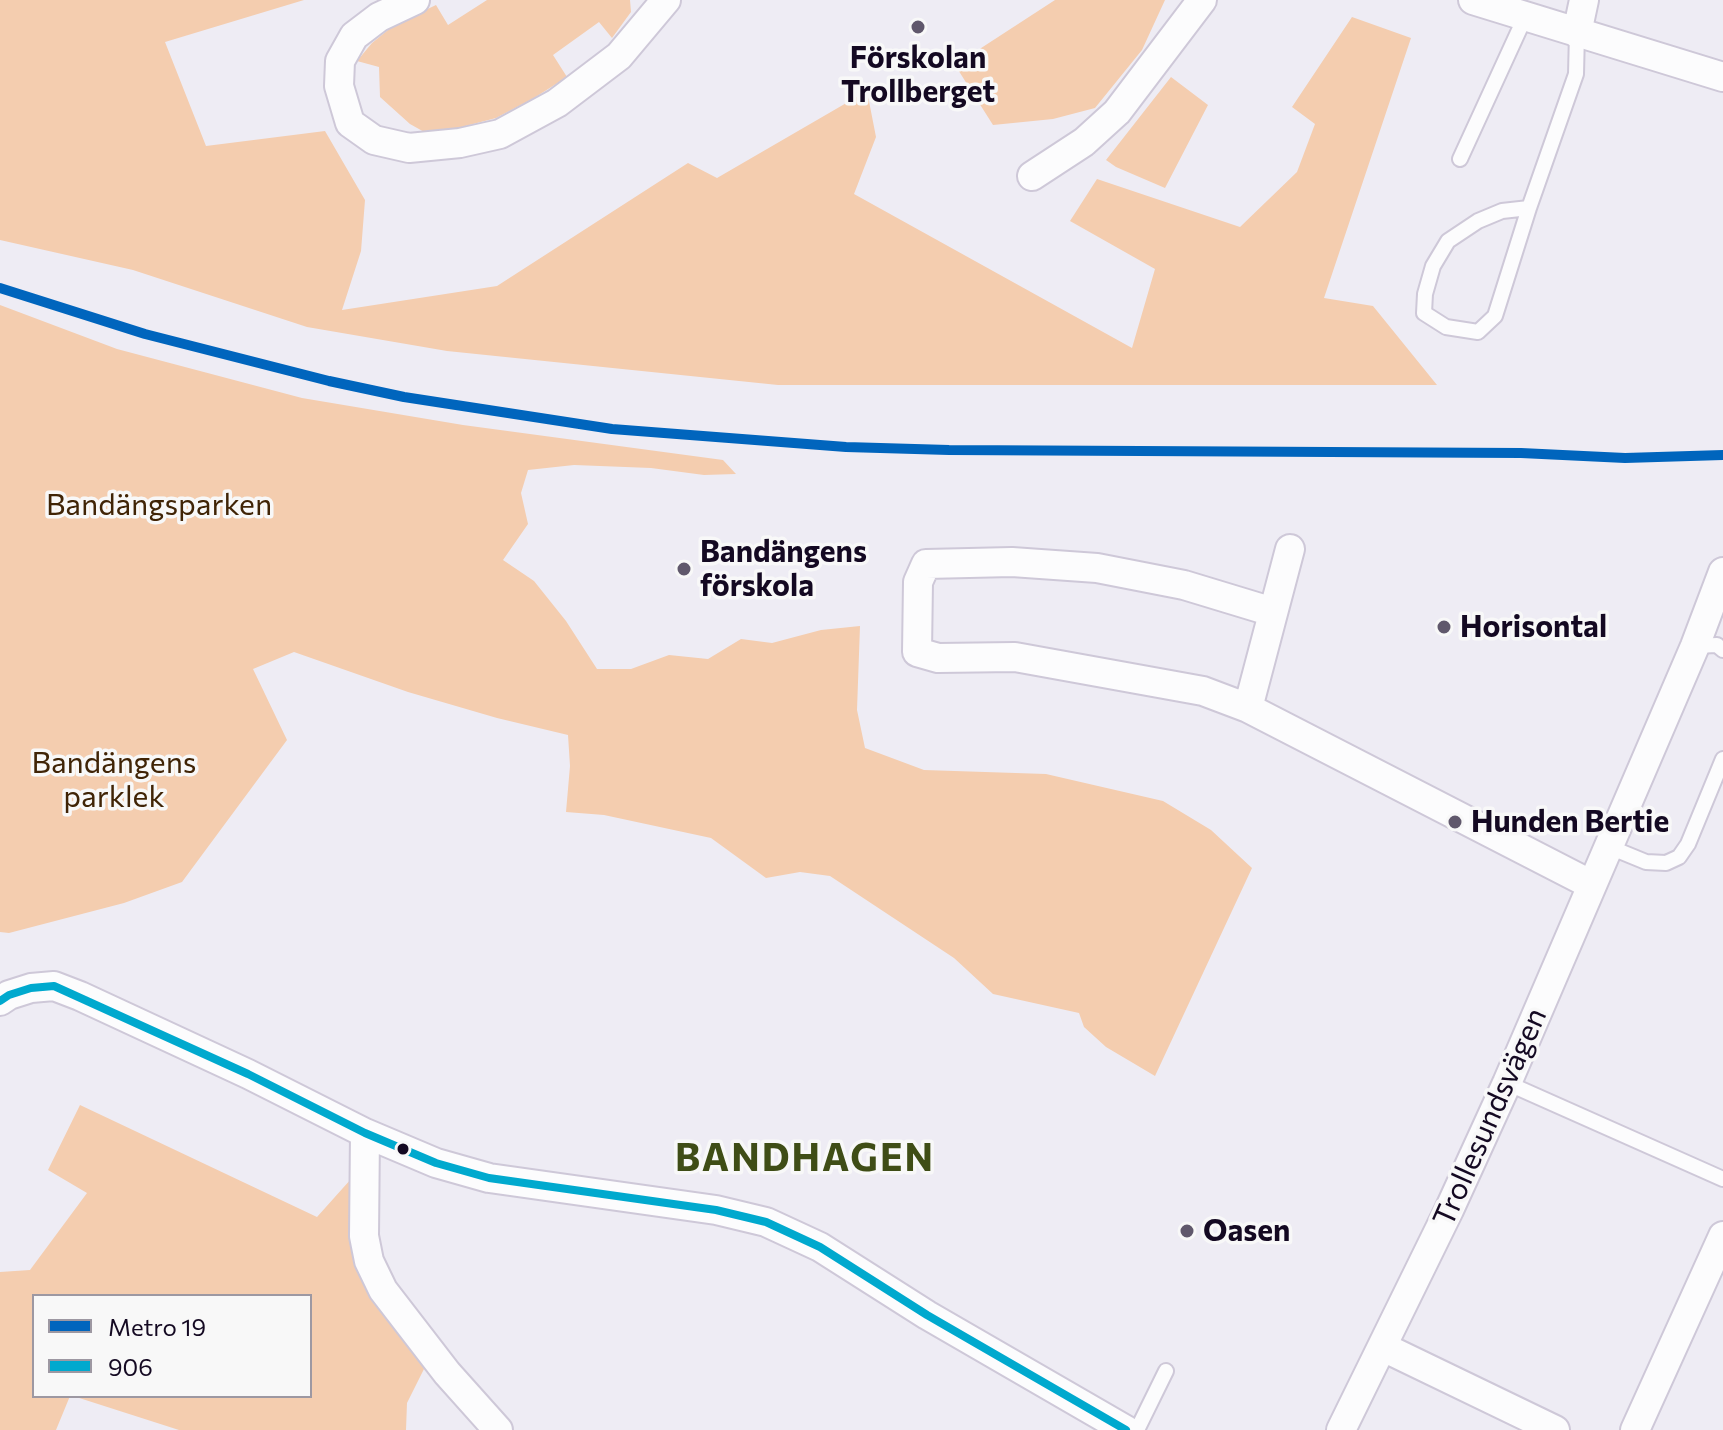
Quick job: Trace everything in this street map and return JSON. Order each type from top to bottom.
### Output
[{"type":"street","points":[[415,0],[379,17],[354,36],[340,61],[339,86],[350,123],[374,140],[409,148],[460,143],[500,134],[557,103],[619,56],[666,0]]},
{"type":"street","points":[[1032,176],[1084,142],[1117,112],[1202,0]]},
{"type":"street","points":[[1473,0],[1723,77]]},
{"type":"street","points":[[1577,33],[1584,0]]},
{"type":"street","points":[[1248,708],[1290,549]]},
{"type":"street","points":[[1273,612],[1184,585],[1097,568],[1012,562],[926,564],[918,582],[917,652],[938,658],[1015,657],[1203,691],[1248,708],[1592,885]]},
{"type":"street","name":"Trollesundsvägen","points":[[1341,1430],[1507,1083],[1607,846],[1709,648],[1723,572]]},
{"type":"street","points":[[0,1001],[31,988],[54,986],[248,1074],[365,1133],[436,1163],[489,1178],[716,1210],[766,1222],[820,1247],[927,1315],[1126,1430]]},
{"type":"street","points":[[365,1133],[364,1236],[369,1261],[383,1290],[447,1373],[498,1430]]},
{"type":"street","points":[[1635,1430],[1723,1236]]},
{"type":"street","points":[[1383,1347],[1555,1430]]},
{"type":"lane","points":[[1460,159],[1526,15]]},
{"type":"lane","points":[[1529,208],[1502,211],[1478,221],[1448,241],[1433,266],[1425,294],[1424,313],[1446,327],[1478,332],[1495,316],[1576,74],[1577,33]]},
{"type":"lane","points":[[1607,846],[1646,862],[1666,863],[1679,857],[1688,844],[1723,759]]},
{"type":"lane","points":[[1507,1083],[1723,1179]]},
{"type":"lane","points":[[1137,1430],[1166,1371]]},
{"type":"green space","points":[[0,0],[304,0],[165,42],[206,146],[325,131],[365,200],[361,251],[342,310],[497,286],[688,163],[717,178],[867,91],[876,137],[854,194],[1132,348],[1155,269],[1070,221],[1097,179],[1240,227],[1297,172],[1315,124],[1292,107],[1352,17],[1411,38],[1324,298],[1373,306],[1437,385],[778,385],[447,351],[307,327],[133,270],[0,240]]},
{"type":"green space","points":[[487,0],[630,0],[631,12],[612,38],[599,22],[553,55],[567,77],[534,98],[496,118],[426,133],[410,124],[380,97],[379,67],[357,61],[372,43],[394,25],[436,5],[448,25]]},
{"type":"green space","points":[[1055,0],[1165,0],[1142,50],[1095,108],[1053,119],[993,125],[955,65]]},
{"type":"green space","points":[[1171,77],[1208,105],[1165,188],[1106,160]]},
{"type":"green space","name":"Bandängsparken","points":[[0,305],[117,349],[302,398],[463,425],[723,460],[736,474],[704,475],[651,468],[574,465],[528,470],[521,493],[528,524],[503,560],[534,581],[566,621],[597,669],[631,669],[669,655],[708,659],[741,639],[772,643],[821,630],[860,626],[857,710],[865,748],[924,770],[1046,774],[1163,801],[1211,830],[1252,868],[1155,1076],[1106,1047],[1084,1027],[1079,1013],[993,994],[954,958],[830,876],[800,872],[766,878],[711,838],[604,815],[566,812],[570,766],[568,735],[408,692],[294,652],[253,669],[287,740],[182,882],[124,903],[9,933],[0,932]]},
{"type":"green space","points":[[80,1105],[317,1217],[351,1179],[354,1263],[426,1365],[407,1403],[406,1430],[179,1430],[79,1398],[312,1398],[312,1294],[32,1294],[32,1398],[69,1398],[56,1430],[0,1430],[0,1272],[30,1270],[87,1193],[48,1170]]},
{"type":"metro line","name":"19","points":[[0,288],[145,334],[329,381],[404,397],[612,429],[846,447],[949,450],[1521,453],[1625,458],[1723,455]]},
{"type":"transit line","name":"906","points":[[0,1001],[31,988],[54,986],[248,1074],[365,1133],[436,1163],[489,1178],[716,1210],[766,1222],[820,1247],[927,1315],[1126,1430]]},
{"type":"place","name":"Förskolan Trollberget","points":[[918,27]]},
{"type":"place","name":"Bandängens förskola","points":[[684,569]]},
{"type":"place","name":"Horisontal","points":[[1444,627]]},
{"type":"place","name":"Hunden Bertie","points":[[1455,822]]},
{"type":"place","name":"Oasen","points":[[1187,1231]]},
{"type":"district","name":"BANDHAGEN","points":[[805,1158]]},
{"type":"park label","name":"Bandängens parklek","points":[[114,780]]}]
